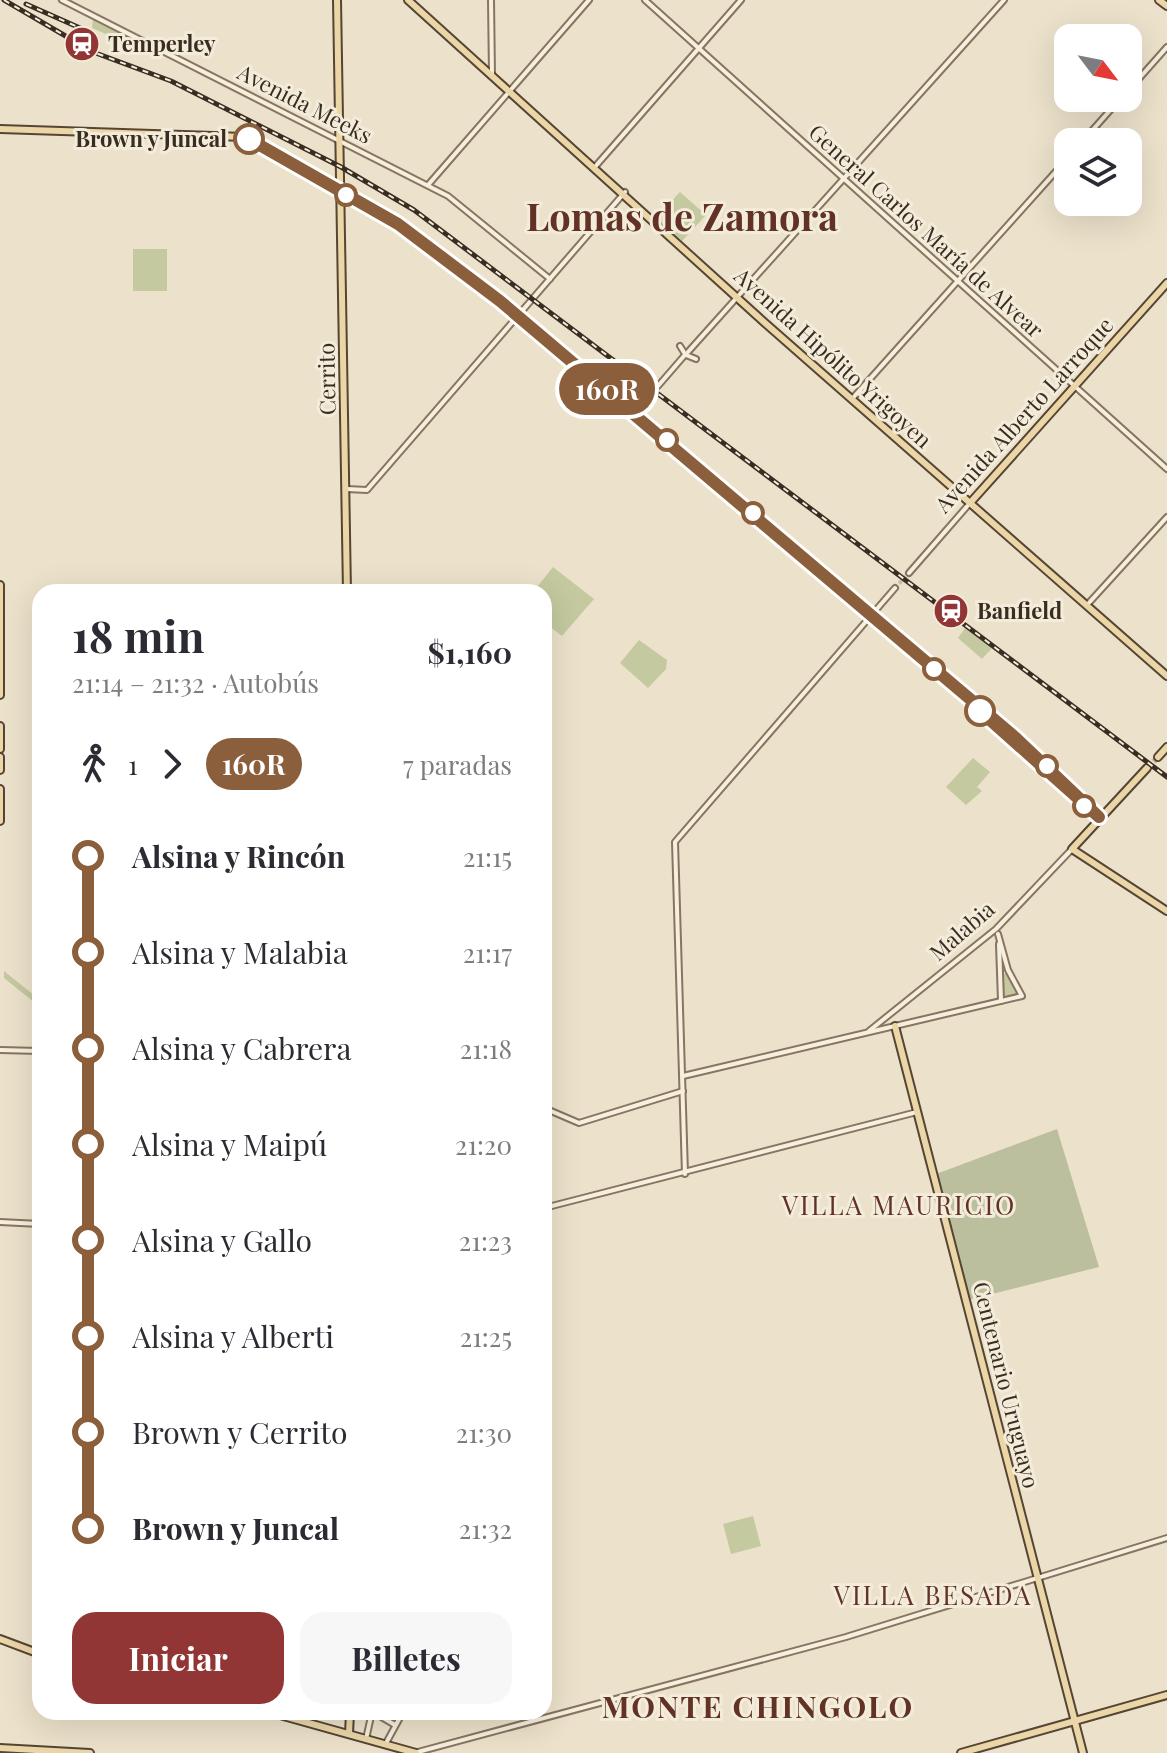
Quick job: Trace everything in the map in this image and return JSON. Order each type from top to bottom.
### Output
[{"type":"main road","name":"Cerrito","points":[[337,0],[347,584]]},
{"type":"main road","name":"Avenida Hipólito Yrigoyen","points":[[410,0],[738,296],[1167,674]]},
{"type":"main road","points":[[1159,0],[1167,6]]},
{"type":"main road","points":[[0,130],[244,139],[399,229],[486,291],[635,412],[1027,748],[1098,818]]},
{"type":"main road","name":"Avenida Alberto Larroque","points":[[971,502],[1167,283]]},
{"type":"main road","points":[[0,585],[0,695]]},
{"type":"main road","points":[[0,726],[0,749]]},
{"type":"main road","points":[[1158,757],[1167,747]]},
{"type":"main road","points":[[0,757],[0,770]]},
{"type":"main road","name":"Malabia","points":[[1075,849],[1081,836],[1147,768]]},
{"type":"main road","points":[[0,789],[0,821]]},
{"type":"main road","points":[[1075,849],[1167,910]]},
{"type":"main road","name":"Centenario Uruguayo","points":[[895,1026],[1083,1753]]},
{"type":"main road","points":[[0,1639],[32,1651]]},
{"type":"main road","points":[[961,1753],[1076,1724],[1167,1695]]},
{"type":"main road","points":[[298,1720],[415,1753]]},
{"type":"main road","points":[[349,1734],[350,1720]]},
{"type":"main road","points":[[385,1745],[388,1753]]},
{"type":"main road","points":[[0,1749],[35,1753]]},
{"type":"main road","points":[[0,1749],[90,1753]]},
{"type":"street","name":"Avenida Meeks","points":[[62,0],[428,185],[461,204],[550,279]]},
{"type":"street","points":[[491,0],[492,74]]},
{"type":"street","points":[[428,185],[589,0]]},
{"type":"street","name":"General Carlos María de Alvear","points":[[645,0],[1167,469]]},
{"type":"street","points":[[595,167],[741,0]]},
{"type":"street","points":[[658,386],[1004,0]]},
{"type":"street","points":[[1142,75],[1167,47]]},
{"type":"street","points":[[1094,128],[1109,112]]},
{"type":"street","points":[[853,398],[1054,174]]},
{"type":"street","points":[[347,489],[367,490],[624,193]]},
{"type":"street","points":[[680,346],[686,354],[696,359]]},
{"type":"street","points":[[635,412],[654,391]]},
{"type":"street","name":"Avenida Alberto Larroque","points":[[909,573],[971,502]]},
{"type":"street","points":[[1088,604],[1167,517]]},
{"type":"street","points":[[685,1174],[675,842],[895,588]]},
{"type":"street","name":"Malabia","points":[[868,1032],[998,930],[1042,879],[1075,849]]},
{"type":"street","points":[[683,1076],[1022,996],[1009,971],[998,930]]},
{"type":"street","points":[[998,930],[1001,1001]]},
{"type":"street","points":[[0,1050],[32,1051]]},
{"type":"street","points":[[552,1111],[579,1123],[683,1091]]},
{"type":"street","points":[[552,1206],[917,1112]]},
{"type":"street","points":[[0,1222],[32,1224]]},
{"type":"street","points":[[552,1716],[846,1637],[1167,1538]]},
{"type":"street","points":[[366,1739],[370,1720]]},
{"type":"street","points":[[386,1720],[395,1725]]},
{"type":"street","points":[[385,1745],[398,1720]]},
{"type":"street","points":[[415,1753],[538,1720]]},
{"type":"green space","points":[[93,18],[128,35],[124,42],[92,28]]},
{"type":"green space","points":[[680,192],[706,215],[682,241],[656,218]]},
{"type":"green space","points":[[133,249],[167,249],[167,291],[133,291]]},
{"type":"green space","points":[[553,567],[594,599],[562,636],[552,628],[552,584],[539,584]]},
{"type":"green space","points":[[965,628],[992,648],[982,659],[958,638]]},
{"type":"green space","points":[[639,640],[667,660],[666,669],[648,688],[620,663]]},
{"type":"green space","points":[[973,758],[990,772],[977,787],[982,791],[966,805],[946,787]]},
{"type":"green space","points":[[4,971],[32,994],[32,1001],[4,978]]},
{"type":"green space","points":[[1009,973],[1020,994],[1002,999],[1001,975]]},
{"type":"green space","points":[[1057,1129],[1099,1267],[968,1300],[936,1174]]},
{"type":"green space","points":[[753,1516],[761,1546],[731,1554],[723,1524]]},
{"type":"tunnel","points":[[895,588],[909,573]]},
{"type":"tunnel","points":[[1147,768],[1158,757]]},
{"type":"railway","points":[[4,0],[93,52],[171,81],[341,167],[414,210],[1167,777]]},
{"type":"railway","points":[[26,4],[80,28]]},
{"type":"bus line","name":"160R","points":[[249,139],[398,224],[500,301],[642,418],[1016,738],[1099,817],[1097,819],[1046,768],[980,711]]},
{"type":"place","name":"Temperley","points":[[82,44]]},
{"type":"place","name":"Brown y Juncal","points":[[249,139]]},
{"type":"place","name":"Banfield","points":[[951,611]]},
{"type":"district","name":"Lomas de Zamora","points":[[682,218]]},
{"type":"district","name":"VILLA MAURICIO","points":[[899,1206]]},
{"type":"district","name":"VILLA BESADA","points":[[933,1596]]},
{"type":"district","name":"MONTE CHINGOLO","points":[[758,1708]]}]
